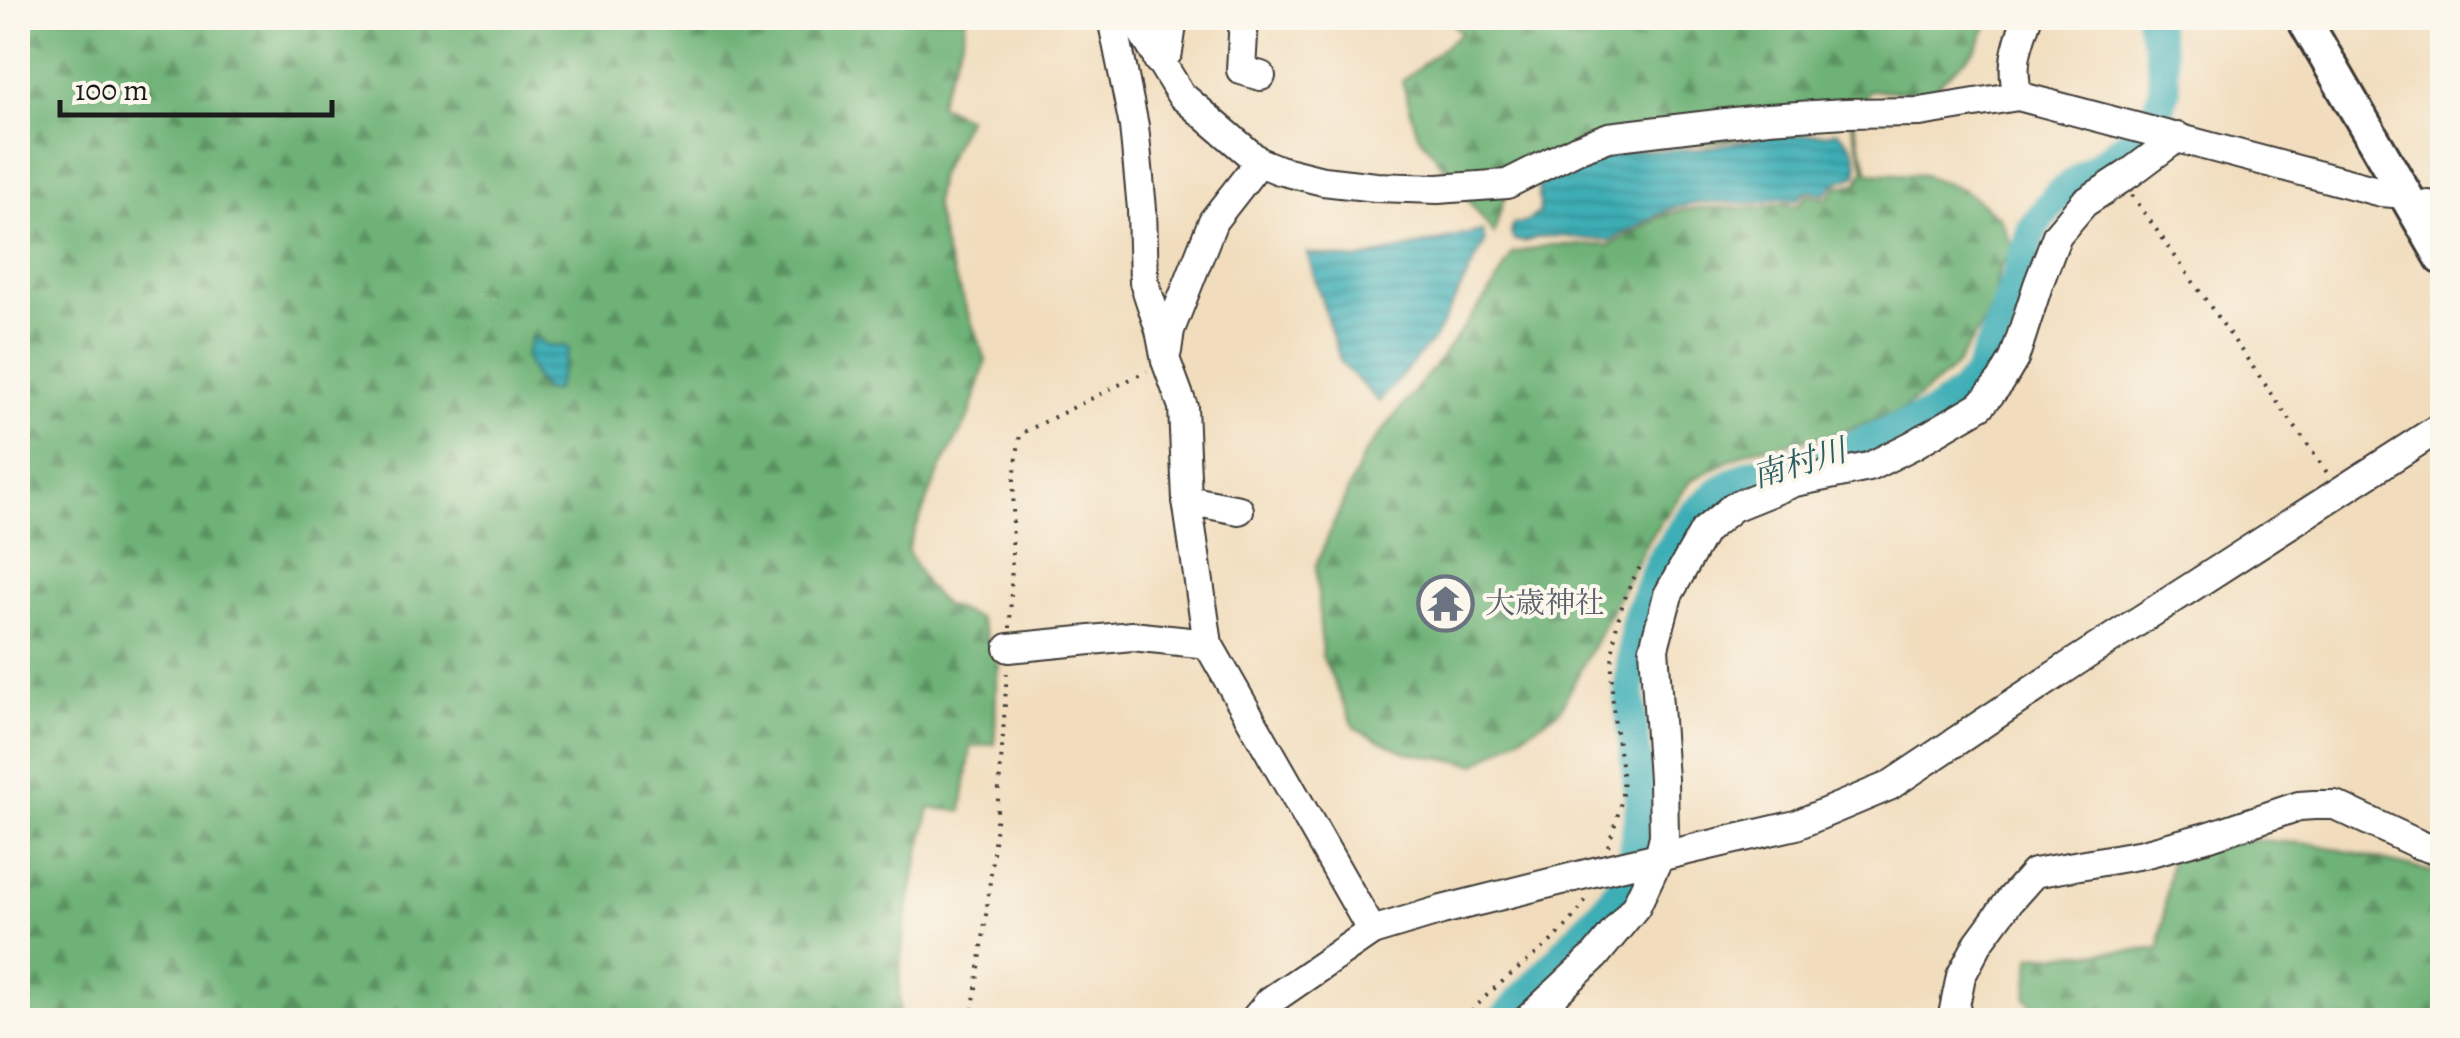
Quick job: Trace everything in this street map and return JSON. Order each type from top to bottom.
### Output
[{"type":"main road","points":[[2302,18],[2421,203],[2442,258]]},
{"type":"street","points":[[1112,18],[1134,126],[1144,282],[1183,407],[1187,500],[1208,644],[1372,931]]},
{"type":"street","points":[[1129,18],[1138,25],[1181,95],[1259,162],[1323,181],[1438,189],[1507,184],[1609,136],[1768,118],[1920,112],[2018,96],[2421,203]]},
{"type":"street","points":[[1158,60],[1168,52],[1173,18]]},
{"type":"street","points":[[1244,18],[1241,70],[1261,76]]},
{"type":"street","points":[[2018,96],[2013,78],[2015,52],[2027,18]]},
{"type":"street","points":[[1527,1020],[1595,956],[1636,906],[1659,857],[1664,836],[1663,779],[1654,648],[1668,595],[1704,531],[1733,507],[1795,482],[1869,467],[1981,406],[2014,359],[2057,235],[2084,204],[2178,137]]},
{"type":"street","points":[[1166,361],[1170,330],[1213,221],[1259,162]]},
{"type":"street","points":[[1254,1020],[1270,1000],[1372,931],[1598,871],[1796,826],[1889,786],[2442,426]]},
{"type":"street","points":[[1187,500],[1238,510]]},
{"type":"street","points":[[1008,648],[1132,636],[1208,644]]},
{"type":"street","points":[[1952,1020],[1962,976],[1978,942],[2034,873],[2142,854],[2314,804],[2335,806],[2442,852]]},
{"type":"path","points":[[2120,179],[2340,490]]},
{"type":"path","points":[[1465,1020],[1583,906],[1598,871],[1620,810],[1622,789],[1610,686],[1611,657],[1629,584],[1642,562]]},
{"type":"green space","points":[[18,18],[966,18],[963,37],[938,104],[967,118],[939,175],[934,205],[946,255],[986,360],[970,415],[941,468],[907,549],[925,584],[944,605],[978,618],[999,666],[995,744],[971,747],[962,811],[930,808],[903,940],[900,1020],[18,1020]]},
{"type":"green space","points":[[1447,18],[1991,18],[1977,48],[1930,92],[1869,90],[1853,119],[1869,173],[1924,175],[1966,191],[2000,218],[2013,249],[1999,269],[1993,308],[1955,367],[1903,410],[1833,435],[1750,450],[1692,480],[1649,538],[1559,711],[1477,764],[1405,752],[1355,728],[1322,656],[1316,565],[1363,456],[1493,288],[1513,253],[1550,245],[1610,245],[1668,213],[1697,208],[1760,208],[1781,203],[1797,206],[1808,194],[1827,199],[1836,187],[1857,184],[1865,169],[1851,120],[1710,142],[1630,146],[1524,172],[1504,197],[1494,234],[1417,132],[1402,81],[1461,33]]},
{"type":"green space","points":[[2222,838],[2315,844],[2442,874],[2442,1020],[2048,1020],[2026,998],[2032,956],[2160,949],[2171,854]]},
{"type":"water","points":[[1837,131],[1854,150],[1857,175],[1825,194],[1807,190],[1796,201],[1780,198],[1760,203],[1698,203],[1669,209],[1610,241],[1558,236],[1524,242],[1514,240],[1511,234],[1513,224],[1539,213],[1538,186],[1594,158]]},
{"type":"water","points":[[1482,231],[1485,242],[1436,336],[1379,402],[1341,363],[1307,253],[1356,260]]},
{"type":"water","points":[[533,336],[548,346],[569,349],[555,391],[544,390],[525,355]]},
{"type":"waterway","name":"南村川","points":[[1504,1020],[1611,902],[1631,870],[1641,806],[1629,696],[1636,622],[1660,563],[1691,518],[1719,492],[1753,473],[1830,456],[1932,415],[1961,395],[1978,376],[2002,322],[2033,228],[2057,196],[2156,119],[2165,88],[2151,18]]},
{"type":"place","name":"大歳神社","points":[[1446,603]]}]
